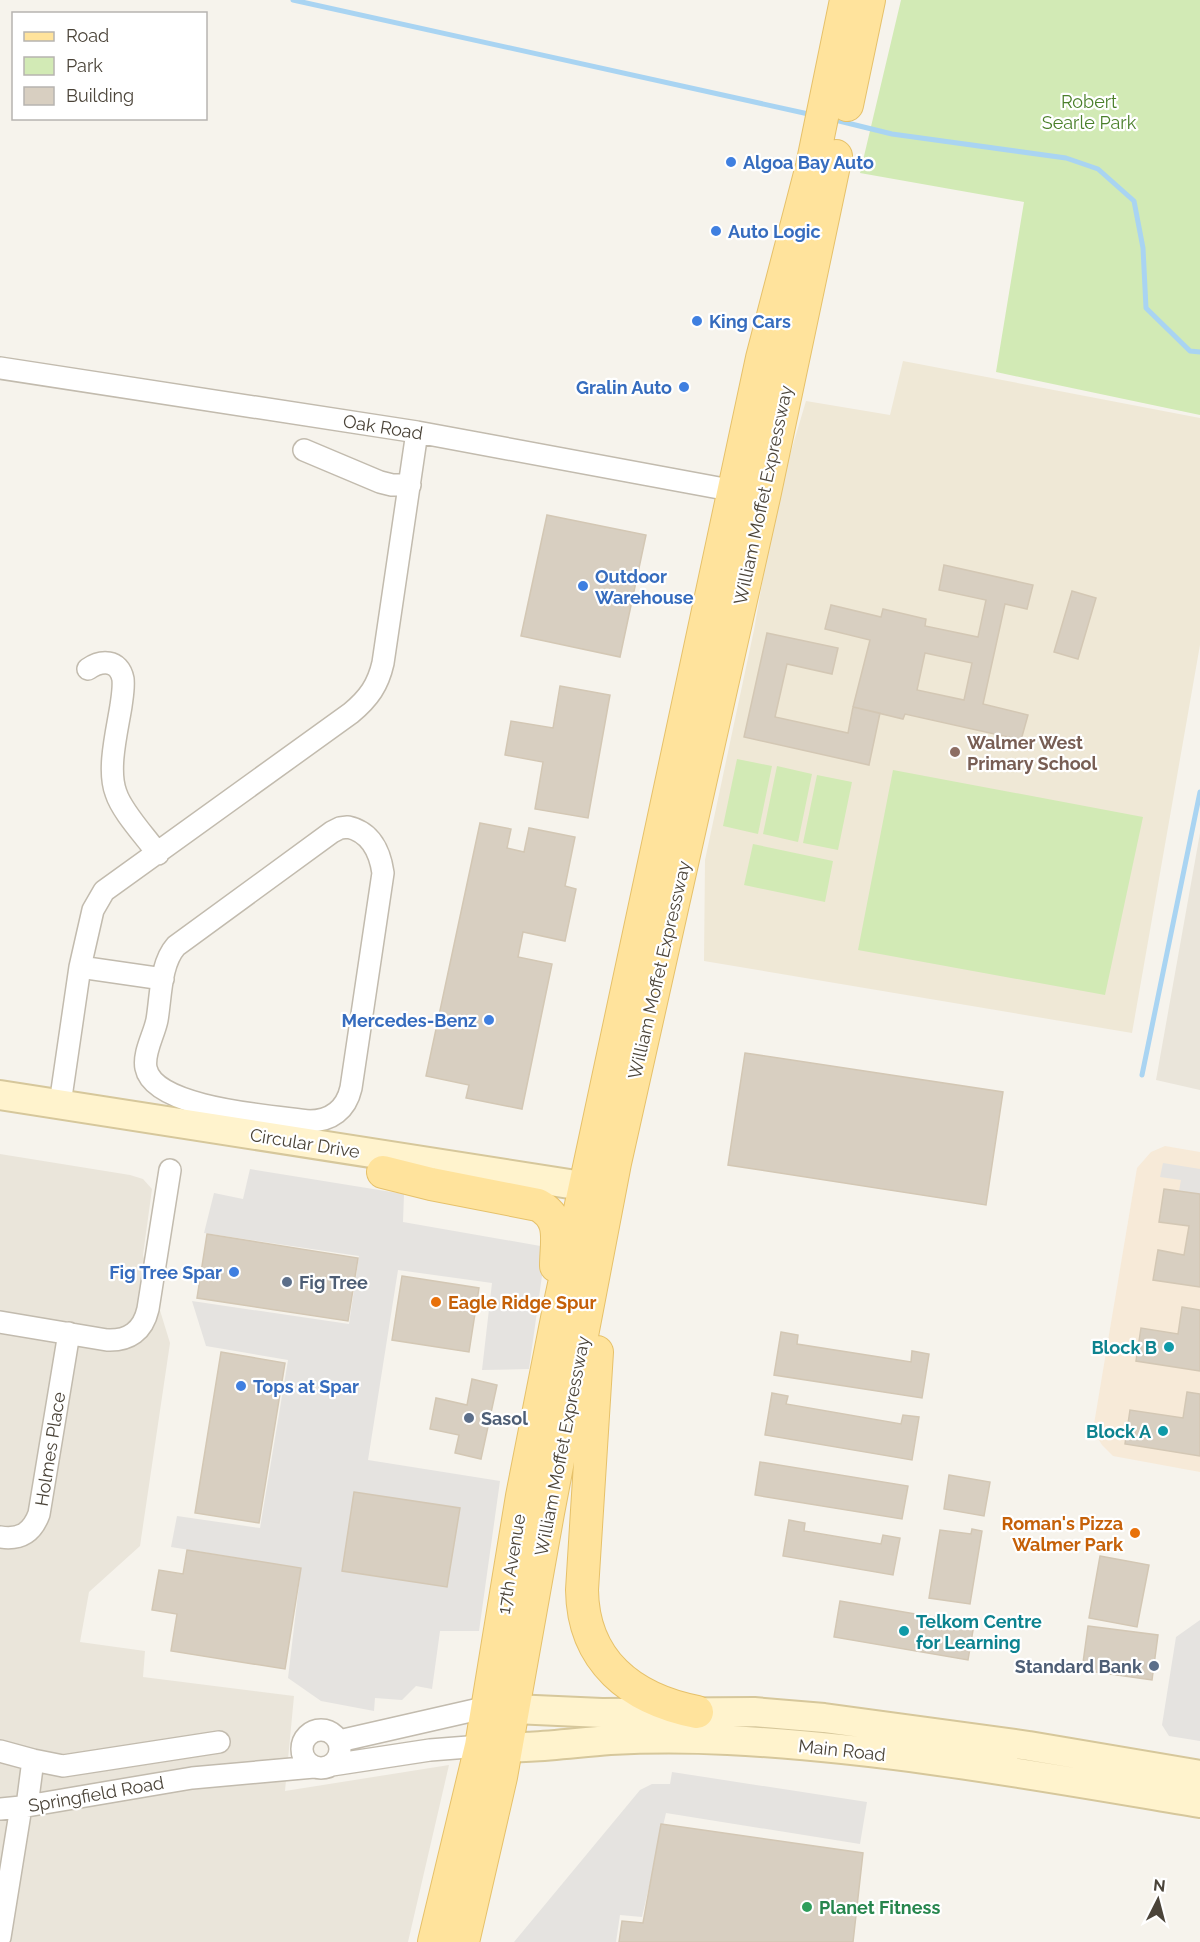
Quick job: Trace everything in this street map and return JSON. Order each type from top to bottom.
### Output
[{"type":"main road","name":"William Moffet Expressway","points":[[839,88],[846,0]]},
{"type":"main road","name":"William Moffet Expressway","points":[[596,1197],[764,497],[822,169],[839,88],[869,0]]},
{"type":"main road","name":"William Moffet Expressway","points":[[500,1708],[592,1287],[596,1197],[734,491],[762,358],[822,169]]},
{"type":"main road","name":"Circular Drive","points":[[0,1095],[208,1128],[596,1197]]},
{"type":"main road","name":"Circular Drive","points":[[0,1107],[383,1172],[596,1197]]},
{"type":"main road","points":[[383,1172],[431,1184],[529,1202],[547,1210],[554,1219],[557,1229],[557,1279],[560,1303]]},
{"type":"main road","name":"17th Avenue","points":[[434,1942],[493,1747],[500,1708],[522,1496],[560,1303],[596,1197]]},
{"type":"main road","points":[[592,1287],[599,1299],[600,1312],[582,1590],[585,1619],[603,1659],[623,1682],[653,1699],[697,1712]]},
{"type":"main road","name":"Main Road","points":[[500,1708],[602,1713],[754,1712],[850,1720],[1029,1746],[1200,1775]]},
{"type":"main road","name":"Main Road","points":[[493,1747],[613,1740],[728,1740],[872,1753],[1024,1774],[1200,1803]]},
{"type":"main road","points":[[463,1942],[493,1747]]},
{"type":"street","name":"Oak Road","points":[[0,368],[417,432],[764,497]]},
{"type":"street","points":[[60,1104],[80,967],[90,921],[98,900],[112,884],[158,854],[351,713],[377,685],[383,663],[417,432]]},
{"type":"street","points":[[304,450],[380,482],[410,485]]},
{"type":"street","points":[[88,669],[100,662],[107,662],[118,668],[121,673],[123,689],[112,779],[122,805],[158,854]]},
{"type":"street","points":[[340,828],[357,829],[372,842],[379,853],[383,873],[351,1088],[346,1104],[334,1115],[326,1119],[309,1121],[203,1105],[177,1097],[156,1085],[146,1072],[145,1059],[154,1035],[163,979],[171,952],[176,946],[332,832],[340,828]]},
{"type":"street","points":[[80,967],[163,979]]},
{"type":"street","points":[[0,1322],[117,1340],[135,1333],[142,1327],[148,1309],[170,1170]]},
{"type":"street","name":"Holmes Place","points":[[0,1538],[18,1538],[25,1534],[34,1526],[39,1514],[69,1333]]},
{"type":"street","points":[[339,1741],[500,1708]]},
{"type":"street","points":[[318,1730],[330,1732],[339,1741],[340,1754],[323,1766],[305,1759],[302,1747],[308,1736],[318,1730]]},
{"type":"street","points":[[0,1751],[63,1766],[219,1742]]},
{"type":"street","name":"Springfield Road","points":[[16,1807],[192,1778],[259,1762],[302,1747]]},
{"type":"street","name":"Springfield Road","points":[[192,1778],[323,1766],[430,1749],[493,1747]]},
{"type":"street","points":[[0,1936],[16,1807],[33,1760]]},
{"type":"shaded area","name":"Walmer West Primary School","points":[[903,361],[1200,418],[1200,645],[1132,1033],[704,961],[705,860],[754,630],[776,502],[806,401],[890,415]]},
{"type":"shaded area","points":[[1200,833],[1200,1090],[1156,1080]]},
{"type":"shaded area","points":[[1165,1146],[1200,1152],[1200,1472],[1113,1456],[1102,1445],[1093,1430],[1137,1168],[1151,1152]]},
{"type":"shaded area","points":[[0,1154],[130,1175],[143,1179],[152,1189],[143,1255],[170,1343],[140,1546],[89,1592],[80,1642],[145,1651],[143,1677],[294,1696],[285,1791],[449,1765],[408,1942],[0,1942]]},
{"type":"shaded area","points":[[1163,1163],[1200,1169],[1200,1194],[1179,1191],[1181,1180],[1160,1177]]},
{"type":"shaded area","points":[[250,1169],[404,1194],[403,1222],[546,1247],[529,1369],[482,1370],[492,1283],[398,1270],[368,1460],[500,1481],[479,1631],[440,1631],[432,1689],[416,1686],[402,1700],[375,1698],[374,1711],[321,1701],[288,1678],[301,1568],[171,1547],[177,1516],[260,1528],[288,1360],[206,1346],[192,1301],[349,1324],[359,1256],[204,1233],[214,1193],[243,1199]]},
{"type":"shaded area","points":[[1200,1620],[1200,1741],[1169,1736],[1162,1725],[1176,1637]]},
{"type":"shaded area","points":[[672,1772],[867,1802],[860,1844],[666,1813],[642,1917],[620,1915],[616,1942],[514,1942],[640,1790],[652,1784],[670,1784]]},
{"type":"green space","name":"Robert Searle Park","points":[[901,0],[1200,0],[1200,415],[996,372],[1024,202],[860,173]]},
{"type":"green space","points":[[737,759],[772,766],[758,834],[723,826]]},
{"type":"green space","points":[[777,766],[812,774],[798,842],[763,834]]},
{"type":"green space","points":[[893,770],[1143,817],[1105,995],[858,950]]},
{"type":"green space","points":[[817,775],[852,782],[838,850],[803,843]]},
{"type":"green space","points":[[753,844],[833,861],[825,902],[744,885]]},
{"type":"building","name":"Outdoor Warehouse","points":[[547,515],[646,535],[620,657],[521,636]]},
{"type":"building","points":[[944,565],[1033,585],[1027,609],[1005,604],[983,704],[1028,715],[1021,740],[905,714],[903,719],[853,707],[870,640],[825,629],[831,605],[881,617],[883,609],[926,619],[925,626],[978,637],[986,600],[939,590]],"holes":[[[925,653],[972,663],[964,700],[917,690]]]},
{"type":"building","points":[[1072,591],[1096,598],[1078,659],[1054,652]]},
{"type":"building","points":[[767,633],[838,648],[832,674],[787,664],[775,717],[848,733],[853,707],[880,713],[869,765],[744,737]]},
{"type":"building","points":[[560,686],[610,695],[588,818],[535,809],[543,762],[505,755],[511,721],[553,728]]},
{"type":"building","name":"Mercedes-Benz","points":[[480,823],[511,829],[507,848],[524,852],[529,828],[575,837],[565,886],[576,889],[565,941],[523,932],[518,957],[552,964],[522,1109],[466,1098],[469,1085],[426,1076]]},
{"type":"building","points":[[745,1053],[1003,1092],[986,1205],[728,1165]]},
{"type":"building","points":[[1164,1189],[1200,1194],[1200,1287],[1153,1280],[1158,1250],[1184,1255],[1189,1226],[1159,1222]]},
{"type":"building","points":[[207,1234],[358,1258],[348,1321],[197,1298]]},
{"type":"building","points":[[402,1276],[479,1288],[469,1352],[392,1340]]},
{"type":"building","name":"Block B","points":[[1182,1307],[1200,1310],[1200,1371],[1136,1361],[1141,1328],[1178,1334]]},
{"type":"building","points":[[781,1332],[798,1335],[797,1344],[911,1362],[912,1351],[929,1354],[922,1398],[774,1375]]},
{"type":"building","points":[[221,1352],[285,1363],[259,1523],[195,1513]]},
{"type":"building","points":[[472,1379],[497,1385],[481,1459],[455,1453],[459,1435],[430,1429],[436,1398],[467,1405]]},
{"type":"building","name":"Block A","points":[[1187,1392],[1200,1394],[1200,1456],[1125,1444],[1130,1410],[1183,1418]]},
{"type":"building","points":[[772,1393],[788,1396],[786,1404],[901,1424],[903,1415],[919,1417],[912,1460],[765,1435]]},
{"type":"building","points":[[760,1462],[908,1486],[902,1519],[755,1495]]},
{"type":"building","points":[[949,1475],[990,1482],[984,1516],[944,1509]]},
{"type":"building","points":[[354,1492],[460,1508],[447,1587],[342,1571]]},
{"type":"building","points":[[789,1520],[805,1523],[804,1531],[881,1544],[883,1535],[900,1538],[893,1575],[783,1556]]},
{"type":"building","points":[[972,1529],[982,1531],[970,1604],[929,1598],[940,1530],[971,1534]]},
{"type":"building","points":[[187,1550],[301,1568],[285,1669],[171,1651],[177,1614],[152,1610],[159,1570],[183,1574]]},
{"type":"building","points":[[1100,1556],[1149,1565],[1137,1627],[1089,1618]]},
{"type":"building","name":"Telkom Centre for Learning","points":[[840,1601],[974,1624],[968,1660],[834,1637]]},
{"type":"building","points":[[1088,1626],[1158,1635],[1152,1680],[1082,1670]]},
{"type":"building","points":[[661,1824],[863,1853],[853,1942],[619,1942],[622,1921],[643,1923]]},
{"type":"waterway","points":[[293,0],[813,115]]},
{"type":"waterway","points":[[831,119],[892,134],[1066,158],[1098,169],[1134,201],[1143,248],[1146,308],[1190,351],[1200,352]]},
{"type":"waterway","points":[[1142,1075],[1200,792]]},
{"type":"place","name":"Algoa Bay Auto","points":[[731,162]]},
{"type":"place","name":"Auto Logic","points":[[716,231]]},
{"type":"place","name":"King Cars","points":[[697,321]]},
{"type":"place","name":"Gralin Auto","points":[[684,387]]},
{"type":"place","name":"Outdoor Warehouse","points":[[583,586]]},
{"type":"place","name":"Walmer West Primary School","points":[[955,752]]},
{"type":"place","name":"Mercedes-Benz","points":[[489,1020]]},
{"type":"place","name":"Fig Tree Spar","points":[[234,1272]]},
{"type":"place","name":"Fig Tree","points":[[287,1282]]},
{"type":"place","name":"Eagle Ridge Spur","points":[[436,1302]]},
{"type":"place","name":"Block B","points":[[1169,1347]]},
{"type":"place","name":"Tops at Spar","points":[[241,1386]]},
{"type":"place","name":"Sasol","points":[[469,1418]]},
{"type":"place","name":"Block A","points":[[1163,1431]]},
{"type":"place","name":"Roman's Pizza Walmer Park","points":[[1135,1533]]},
{"type":"place","name":"Telkom Centre for Learning","points":[[904,1631]]},
{"type":"place","name":"Standard Bank","points":[[1154,1666]]},
{"type":"place","name":"Planet Fitness","points":[[807,1907]]}]
